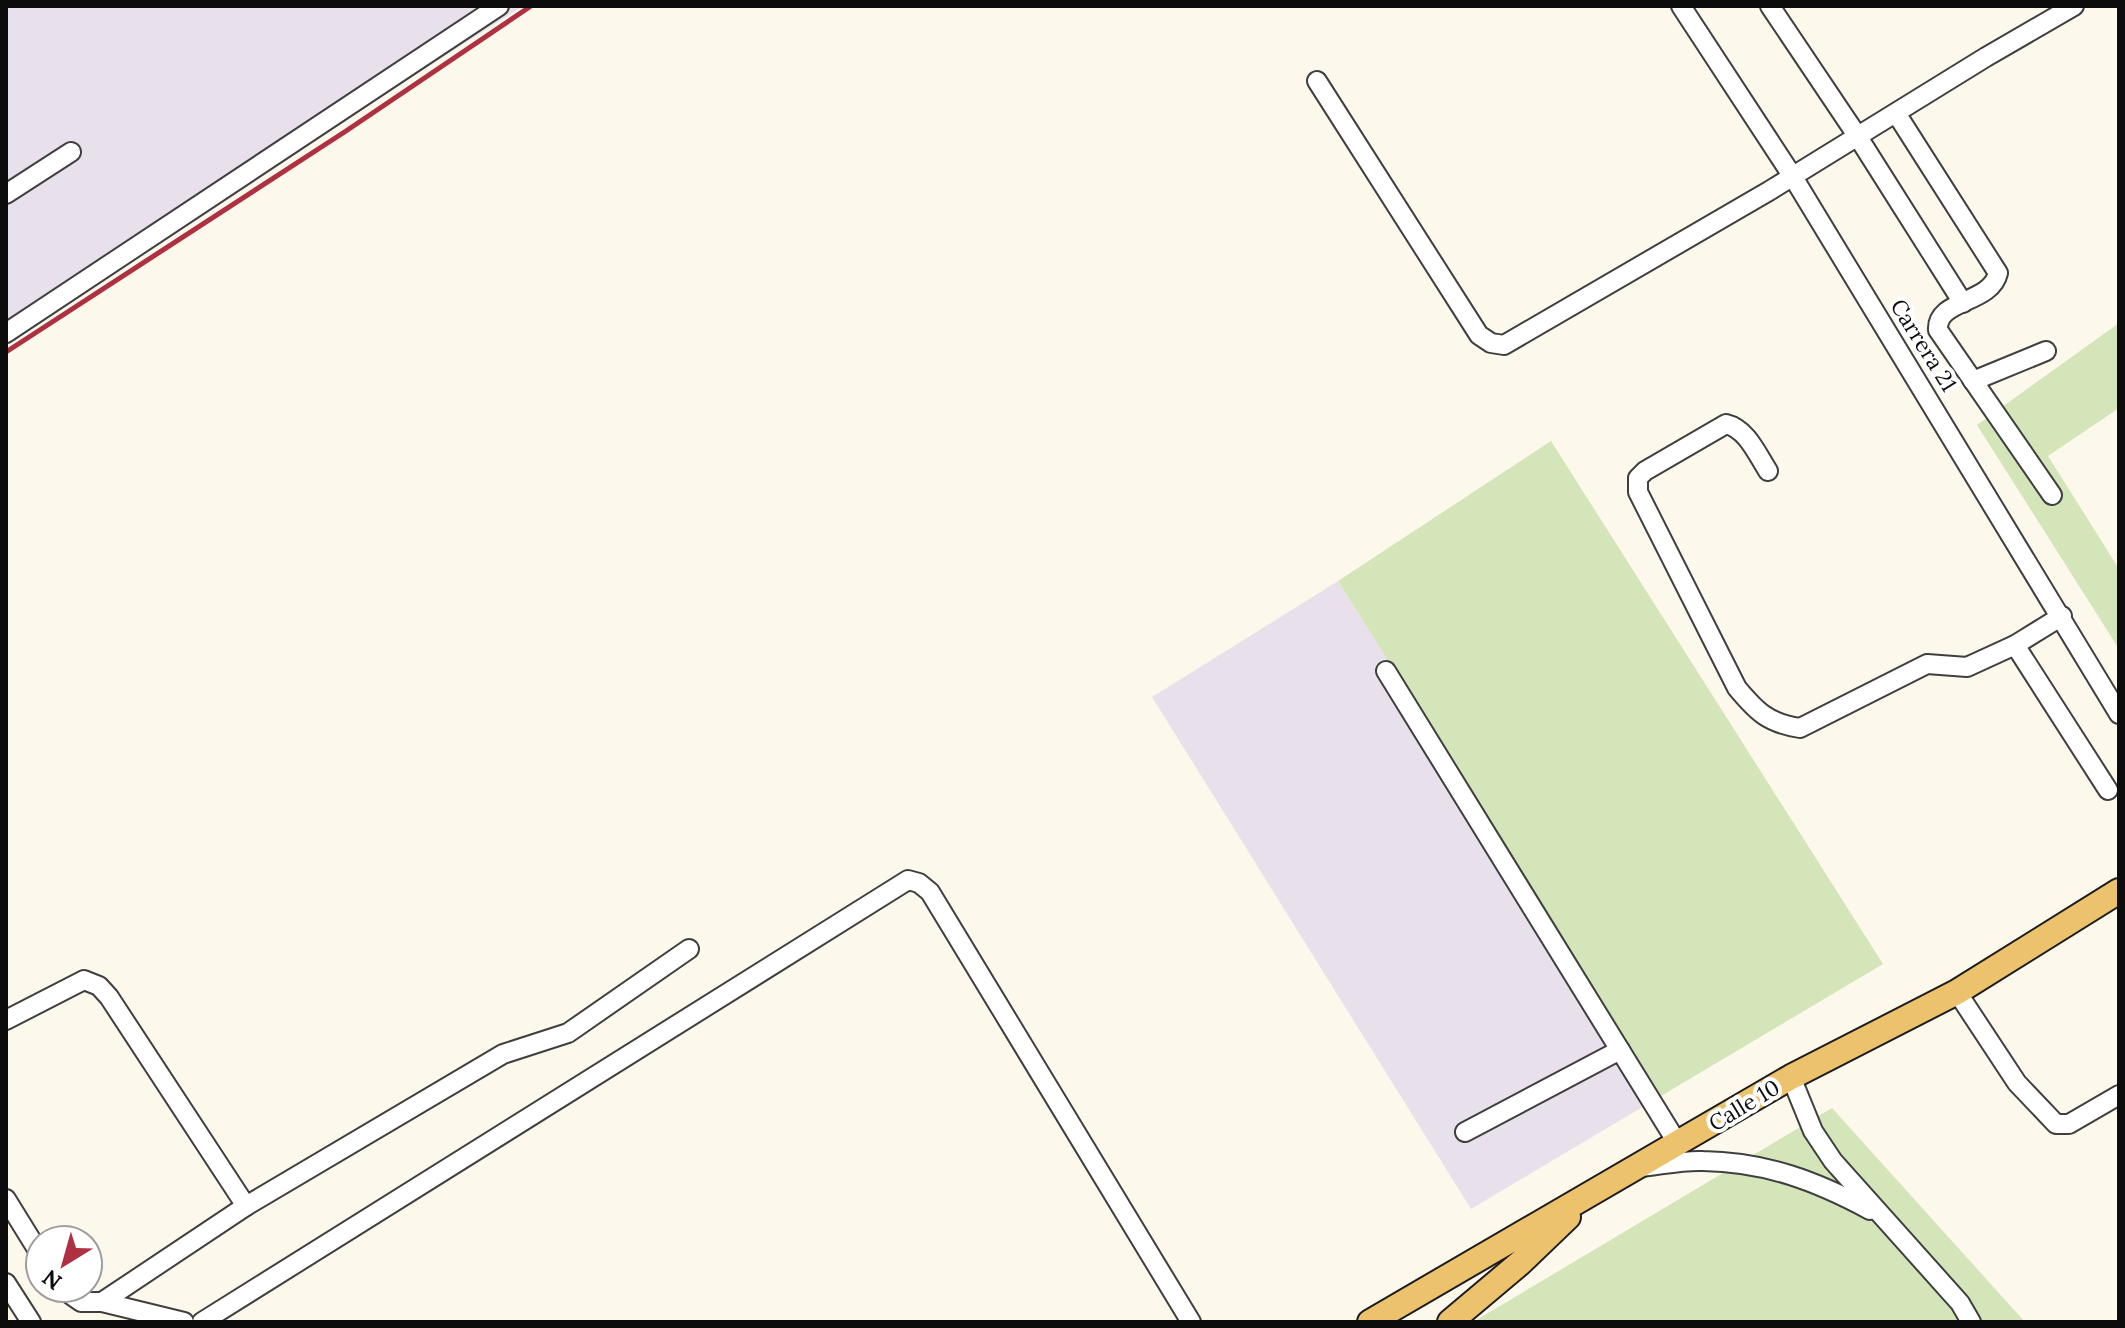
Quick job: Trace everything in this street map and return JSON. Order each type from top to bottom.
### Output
[{"type":"main road","name":"Calle 10","points":[[1374,1321],[1791,1077],[1957,992],[2119,891]]},
{"type":"main road","points":[[1450,1322],[1520,1263],[1593,1191]]},
{"type":"street","points":[[6,333],[499,6]]},
{"type":"street","name":"Carrera 21","points":[[1681,6],[1793,177],[2119,714]]},
{"type":"street","points":[[1770,6],[1858,137],[1963,303]]},
{"type":"street","points":[[1317,81],[1479,335],[1491,343],[1504,345],[1793,177],[2074,6]]},
{"type":"street","points":[[1896,113],[1998,273],[1990,289],[1943,313],[1938,330],[2052,495]]},
{"type":"street","points":[[6,194],[71,152]]},
{"type":"street","points":[[1973,381],[2046,351]]},
{"type":"street","points":[[1768,471],[1744,433],[1726,424],[1645,471],[1638,478],[1638,492],[1737,688],[1756,710],[1779,724],[1800,728],[1927,664],[1967,667],[2015,645],[2062,616]]},
{"type":"street","points":[[2015,645],[2108,790]]},
{"type":"street","points":[[1386,671],[1678,1144]]},
{"type":"street","points":[[202,1322],[908,880],[919,883],[930,892],[1191,1322]]},
{"type":"street","points":[[104,1301],[246,1206],[503,1054],[568,1033],[689,949]]},
{"type":"street","points":[[6,1020],[84,980],[99,986],[246,1206]]},
{"type":"street","points":[[1957,992],[2017,1083],[2056,1124],[2069,1124],[2119,1095]]},
{"type":"street","points":[[1465,1132],[1620,1050]]},
{"type":"street","points":[[1791,1077],[1813,1131],[1833,1161],[1960,1303],[1971,1322]]},
{"type":"street","points":[[1639,1167],[1702,1161],[1766,1167],[1827,1187],[1883,1217]]},
{"type":"street","points":[[6,1199],[24,1228]]},
{"type":"street","points":[[6,1283],[31,1322]]},
{"type":"street","points":[[104,1302],[184,1322]]},
{"type":"shaded area","points":[[6,6],[523,6],[6,337]]},
{"type":"shaded area","points":[[1338,581],[1661,1096],[1471,1209],[1152,697]]},
{"type":"green space","points":[[2119,323],[2119,408],[2048,456],[2119,569],[2119,649],[1977,425]]},
{"type":"green space","points":[[1551,441],[1883,964],[1661,1096],[1338,581]]},
{"type":"green space","points":[[1832,1108],[2025,1322],[1473,1322]]},
{"type":"railway","points":[[6,352],[346,131],[531,6]]}]
